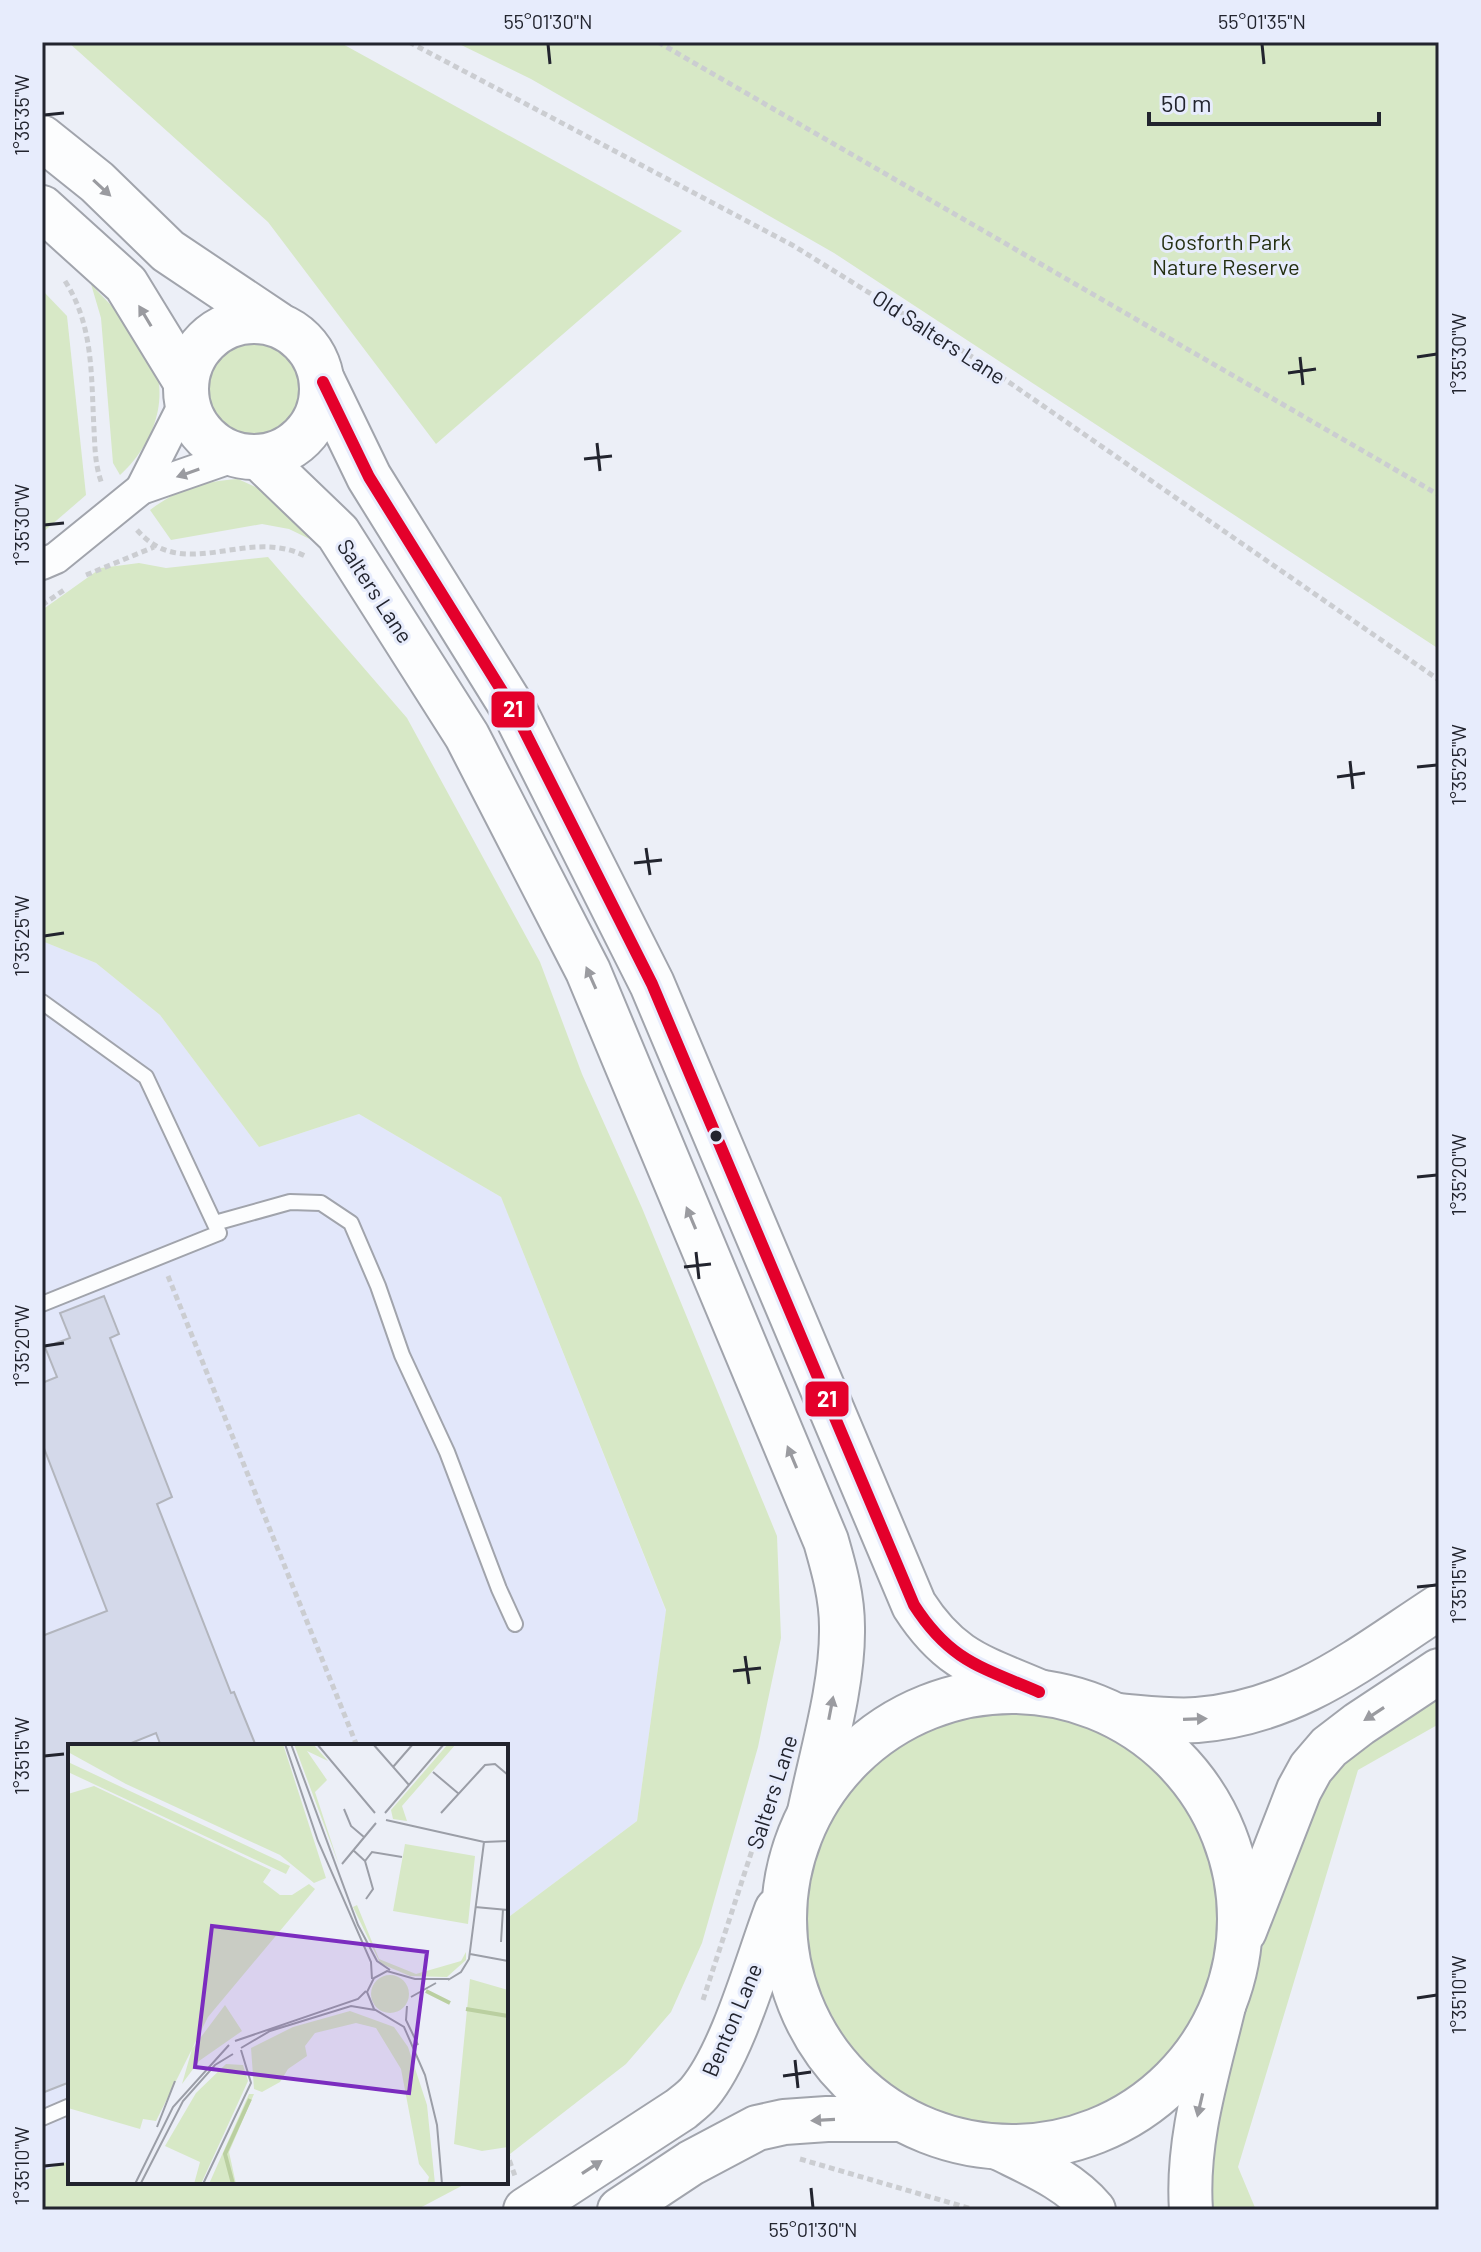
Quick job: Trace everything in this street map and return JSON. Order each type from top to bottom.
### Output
[{"type":"main road","points":[[42,138],[97,182],[168,251],[295,333],[314,353],[323,382],[369,477],[515,712],[652,984],[914,1605],[947,1648],[973,1664],[1039,1692]]},
{"type":"main road","points":[[42,208],[126,284],[186,391],[194,423],[219,449],[248,457],[287,450],[311,430],[323,402],[323,382]]},
{"type":"main road","points":[[186,391],[198,349],[214,333],[233,324],[253,320],[277,324]]},
{"type":"main road","name":"Salters Lane","points":[[248,457],[338,533],[467,736],[588,971],[826,1541],[839,1587],[842,1626],[840,1665],[810,1812]]},
{"type":"main road","points":[[1117,1716],[1194,1721],[1239,1715],[1273,1706],[1339,1672],[1439,1607]]},
{"type":"main road","points":[[1239,1945],[1299,1790],[1311,1768],[1329,1747],[1359,1724],[1439,1671]]},
{"type":"main road","points":[[1191,2210],[1190,2163],[1195,2126],[1239,1945],[1238,1893],[1234,1867],[1222,1830],[1204,1795],[1180,1764],[1150,1737],[1117,1716],[1066,1697],[1039,1692],[1000,1691],[961,1696],[924,1708],[889,1726],[858,1750],[831,1779],[810,1812],[795,1847],[786,1885],[783,1920],[786,1954],[794,1988],[807,2020],[846,2077],[872,2100],[901,2119],[932,2133],[964,2143],[998,2148],[1034,2147],[1069,2141],[1103,2129],[1135,2112],[1164,2090],[1188,2064],[1209,2034],[1225,2002]]},
{"type":"main road","name":"Benton Lane","points":[[526,2210],[681,2109],[699,2093],[716,2067],[730,2036],[786,1885]]},
{"type":"main road","points":[[620,2210],[691,2163],[757,2128],[784,2122],[827,2119],[901,2119]]},
{"type":"main road","points":[[998,2148],[1055,2176],[1094,2210]]},
{"type":"street","points":[[141,489],[186,391]]},
{"type":"street","points":[[42,564],[56,558],[141,489],[248,457]]},
{"type":"lane","points":[[42,1002],[146,1077],[219,1233],[42,1304]]},
{"type":"lane","points":[[215,1223],[290,1202],[321,1203],[351,1223],[378,1286],[402,1355],[447,1452],[515,1624]]},
{"type":"lane","points":[[42,2118],[68,2107]]},
{"type":"path","name":"Old Salters Lane","points":[[409,42],[794,246],[974,358],[1439,680]]},
{"type":"path","points":[[658,42],[1439,495]]},
{"type":"path","points":[[64,279],[84,316],[90,344],[95,450],[97,471],[103,485]]},
{"type":"path","points":[[42,605],[88,574],[154,547],[140,533]]},
{"type":"path","name":"Salters Lane","points":[[154,547],[186,555],[278,546],[310,560]]},
{"type":"path","points":[[160,1256],[356,1744]]},
{"type":"path","name":"Salters Lane","points":[[698,2013],[781,1764]]},
{"type":"path","points":[[787,2155],[975,2210]]},
{"type":"shaded area","points":[[42,941],[96,963],[160,1015],[259,1147],[359,1114],[501,1197],[666,1611],[637,1821],[508,1918],[508,1744],[68,1744],[68,2162],[42,2171]]},
{"type":"green space","points":[[68,42],[339,42],[682,231],[436,444],[268,222]]},
{"type":"green space","name":"Gosforth Park Nature Reserve","points":[[455,42],[1439,42],[1439,649],[834,253],[531,79]]},
{"type":"green space","points":[[91,284],[141,340],[158,375],[160,393],[153,429],[145,445],[120,475],[113,463],[101,318]]},
{"type":"green space","points":[[42,290],[67,316],[86,495],[42,533]]},
{"type":"green space","points":[[254,339],[273,343],[289,353],[299,369],[303,388],[299,407],[289,423],[273,433],[254,437],[235,433],[219,423],[209,407],[205,388],[209,369],[219,353],[235,343]]},
{"type":"green space","points":[[238,479],[271,494],[320,544],[289,529],[262,524],[171,540],[150,510],[191,487]]},
{"type":"green space","points":[[268,557],[407,718],[540,962],[582,1074],[642,1208],[777,1536],[781,1638],[758,1747],[702,1943],[671,2012],[626,2064],[508,2155],[508,1918],[637,1821],[666,1610],[501,1197],[359,1114],[259,1147],[160,1015],[96,963],[42,941],[42,610],[101,568],[139,563],[166,568]]},
{"type":"green space","points":[[1439,1691],[1439,1724],[1358,1770],[1238,2167],[1256,2210],[1209,2210],[1212,2114],[1298,1829],[1348,1747]]},
{"type":"green space","points":[[1013,1712],[1053,1716],[1092,1727],[1128,1747],[1160,1772],[1185,1804],[1205,1840],[1216,1879],[1220,1919],[1216,1959],[1205,1998],[1185,2034],[1160,2066],[1128,2091],[1092,2111],[1053,2122],[1013,2126],[973,2122],[934,2111],[898,2091],[866,2066],[841,2034],[821,1998],[810,1959],[806,1919],[810,1879],[821,1840],[841,1804],[866,1772],[898,1747],[934,1727],[973,1716]]},
{"type":"green space","points":[[68,2162],[68,2184],[465,2184],[416,2210],[42,2210],[42,2171]]},
{"type":"building","points":[[104,1296],[119,1334],[110,1338],[172,1497],[157,1504],[231,1693],[234,1692],[255,1744],[160,1744],[156,1733],[129,1744],[68,1744],[68,2083],[42,2093],[42,1636],[107,1611],[42,1443],[42,1383],[57,1377],[45,1347],[70,1338],[60,1313]]},
{"type":"transit line","name":"21","points":[[323,382],[369,477],[515,712],[652,984],[914,1605],[927,1624],[954,1651],[983,1668],[1039,1692]]}]
